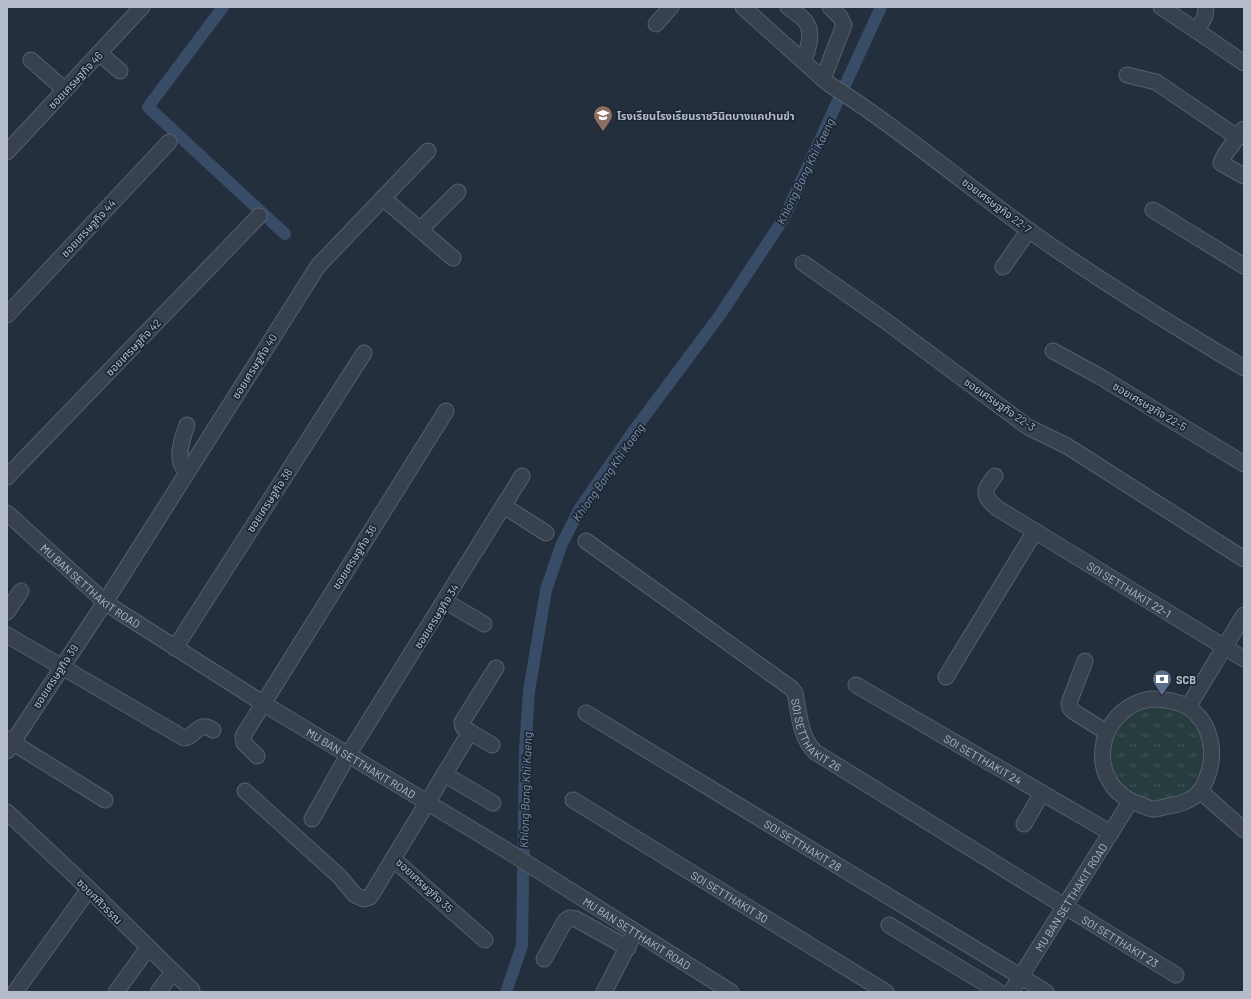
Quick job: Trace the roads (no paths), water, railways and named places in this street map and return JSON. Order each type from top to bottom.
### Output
[{"type":"street","name":"ซอยเศรษฐกิจ 46","points":[[7,152],[142,7]]},
{"type":"street","points":[[656,24],[671,7]]},
{"type":"street","name":"ซอยเศรษฐกิจ 22-7","points":[[743,7],[826,81],[934,158],[1029,230],[1128,298],[1244,368]]},
{"type":"street","points":[[788,7],[807,23],[809,41],[803,61]]},
{"type":"street","points":[[826,81],[844,25],[840,17],[830,7]]},
{"type":"street","points":[[1161,7],[1244,63]]},
{"type":"street","points":[[1197,31],[1205,16],[1206,7]]},
{"type":"street","points":[[99,53],[120,71]]},
{"type":"street","points":[[31,60],[65,90]]},
{"type":"street","points":[[1127,75],[1156,82],[1241,133],[1221,163],[1244,176]]},
{"type":"street","name":"ซอยเศรษฐกิจ 44","points":[[7,314],[169,142]]},
{"type":"street","name":"ซอยเศรษฐกิจ 40","points":[[105,602],[318,266],[428,151]]},
{"type":"street","points":[[420,230],[458,192]]},
{"type":"street","points":[[383,198],[453,258]]},
{"type":"street","points":[[1153,210],[1244,266]]},
{"type":"street","name":"ซอยเศรษฐกิจ 42","points":[[7,477],[259,216]]},
{"type":"street","points":[[1003,267],[1029,230]]},
{"type":"street","name":"ซอยเศรษฐกิจ 22-3","points":[[804,263],[887,322],[1028,427],[1067,446],[1244,559]]},
{"type":"street","name":"ซอยเศรษฐกิจ 22-5","points":[[1053,351],[1105,380],[1244,464]]},
{"type":"street","name":"ซอยเศรษฐกิจ 38","points":[[175,648],[364,353]]},
{"type":"street","name":"ซอยเศรษฐกิจ 36","points":[[257,756],[244,743],[243,736],[446,411]]},
{"type":"street","points":[[187,425],[180,451],[181,463],[187,471]]},
{"type":"street","name":"ซอยเศรษฐกิจ 34","points":[[312,819],[348,755],[522,476]]},
{"type":"street","name":"SOI SETTHAKIT 22-1","points":[[995,476],[986,488],[987,499],[1035,531],[1244,660]]},
{"type":"street","points":[[504,506],[546,533]]},
{"type":"street","name":"MU BAN SETTHAKIT ROAD","points":[[8,516],[105,602],[264,704],[506,850],[731,992]]},
{"type":"street","points":[[946,677],[1035,531]]},
{"type":"street","name":"SOI SETTHAKIT 26","points":[[586,542],[791,688],[795,693],[807,744],[815,752],[1065,906]]},
{"type":"street","points":[[7,612],[21,591]]},
{"type":"street","points":[[445,601],[484,624]]},
{"type":"street","name":"ซอยเศรษฐกิจ 39","points":[[9,744],[105,602]]},
{"type":"street","points":[[1188,707],[1244,615]]},
{"type":"street","points":[[7,635],[62,665],[184,738],[189,737],[198,728],[204,727],[213,730]]},
{"type":"street","points":[[1085,661],[1069,703],[1070,708],[1106,732]]},
{"type":"street","points":[[492,745],[463,727],[462,722],[496,668]]},
{"type":"street","name":"SOI SETTHAKIT 24","points":[[856,685],[1110,832]]},
{"type":"street","points":[[1150,698],[1169,699],[1188,707],[1200,718],[1209,735],[1213,754],[1209,772],[1200,792],[1179,804],[1153,809],[1130,802],[1113,788],[1104,771],[1102,751],[1106,732],[1116,716],[1138,701],[1150,698]]},
{"type":"street","name":"SOI SETTHAKIT 28","points":[[586,713],[1046,992]]},
{"type":"street","name":"ซอยเศรษฐกิจ 35","points":[[470,732],[393,859],[485,940]]},
{"type":"street","points":[[9,744],[105,800]]},
{"type":"street","points":[[444,774],[492,803]]},
{"type":"street","points":[[245,791],[288,828],[359,898],[364,899],[370,897],[393,859]]},
{"type":"street","points":[[1200,792],[1244,830]]},
{"type":"street","points":[[1024,824],[1042,793]]},
{"type":"street","name":"SOI SETTHAKIT 30","points":[[573,800],[886,992]]},
{"type":"street","name":"MU BAN SETTHAKIT ROAD","points":[[1011,992],[1130,802]]},
{"type":"street","name":"ซอยศศิวรรณ","points":[[7,812],[89,889],[192,990]]},
{"type":"street","points":[[15,992],[89,889]]},
{"type":"street","name":"SOI SETTHAKIT 23","points":[[1065,906],[1176,975]]},
{"type":"street","points":[[544,959],[565,921],[569,918],[576,919],[628,948]]},
{"type":"street","points":[[889,925],[999,992]]},
{"type":"street","points":[[604,992],[636,932]]},
{"type":"street","points":[[116,992],[148,948]]},
{"type":"street","points":[[158,992],[173,972]]},
{"type":"waterway","points":[[223,7],[148,107],[285,234]]},
{"type":"waterway","name":"Khlong Bang Khi Kaeng","points":[[506,992],[522,946],[525,750],[529,691],[546,590],[561,546],[580,508],[635,429],[720,315],[784,218],[881,7]]},
{"type":"place","name":"โรงเรียนโรงเรียนราชวินิตบางแคปานขำ","points":[[603,132]]},
{"type":"place","name":"SCB","points":[[1162,696]]}]
